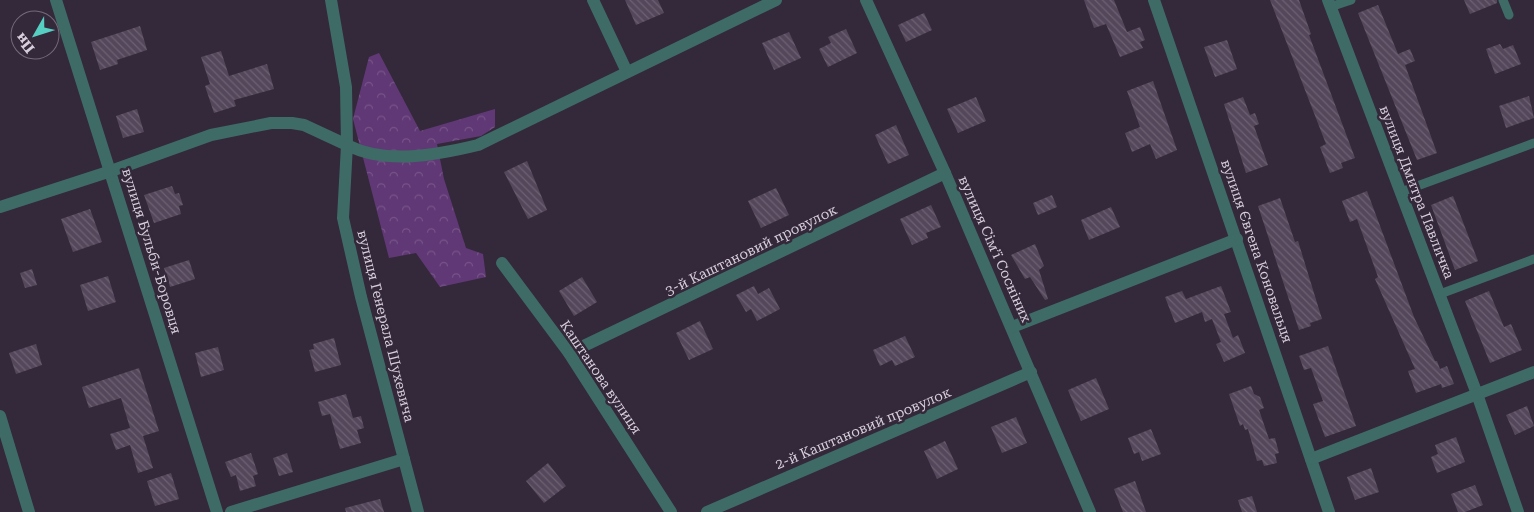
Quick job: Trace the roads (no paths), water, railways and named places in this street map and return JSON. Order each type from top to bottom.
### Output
[{"type":"street","name":"вулиця Бульби-Боровця","points":[[56,0],[217,512]]},
{"type":"street","name":"вулиця Генерала Шухевича","points":[[331,0],[346,87],[347,145],[343,218],[361,297],[418,512]]},
{"type":"street","points":[[593,0],[627,72]]},
{"type":"street","points":[[0,207],[111,171],[211,134],[272,123],[292,122],[316,130],[369,154],[406,155],[441,153],[478,145],[776,0]]},
{"type":"street","name":"вулиця Сім’ї Сосніних","points":[[866,0],[945,173],[1090,512]]},
{"type":"street","name":"вулиця Євгена Коновальця","points":[[1154,0],[1329,512]]},
{"type":"street","name":"вулиця Дмитра Павличка","points":[[1329,3],[1440,294],[1518,512]]},
{"type":"street","name":"3-й Каштановий провулок","points":[[569,353],[945,173]]},
{"type":"street","points":[[1012,327],[1237,239]]},
{"type":"street","name":"Каштанова вулиця","points":[[502,262],[569,353],[671,512]]},
{"type":"street","name":"2-й Каштановий провулок","points":[[707,512],[1031,372]]},
{"type":"street","points":[[1311,459],[1534,372]]},
{"type":"street","points":[[0,416],[30,512]]},
{"type":"street","points":[[231,512],[404,459]]},
{"type":"lane","points":[[1329,3],[1351,0]]},
{"type":"lane","points":[[1503,0],[1509,15]]},
{"type":"lane","points":[[1401,192],[1534,143]]},
{"type":"lane","points":[[1440,294],[1534,258]]}]
